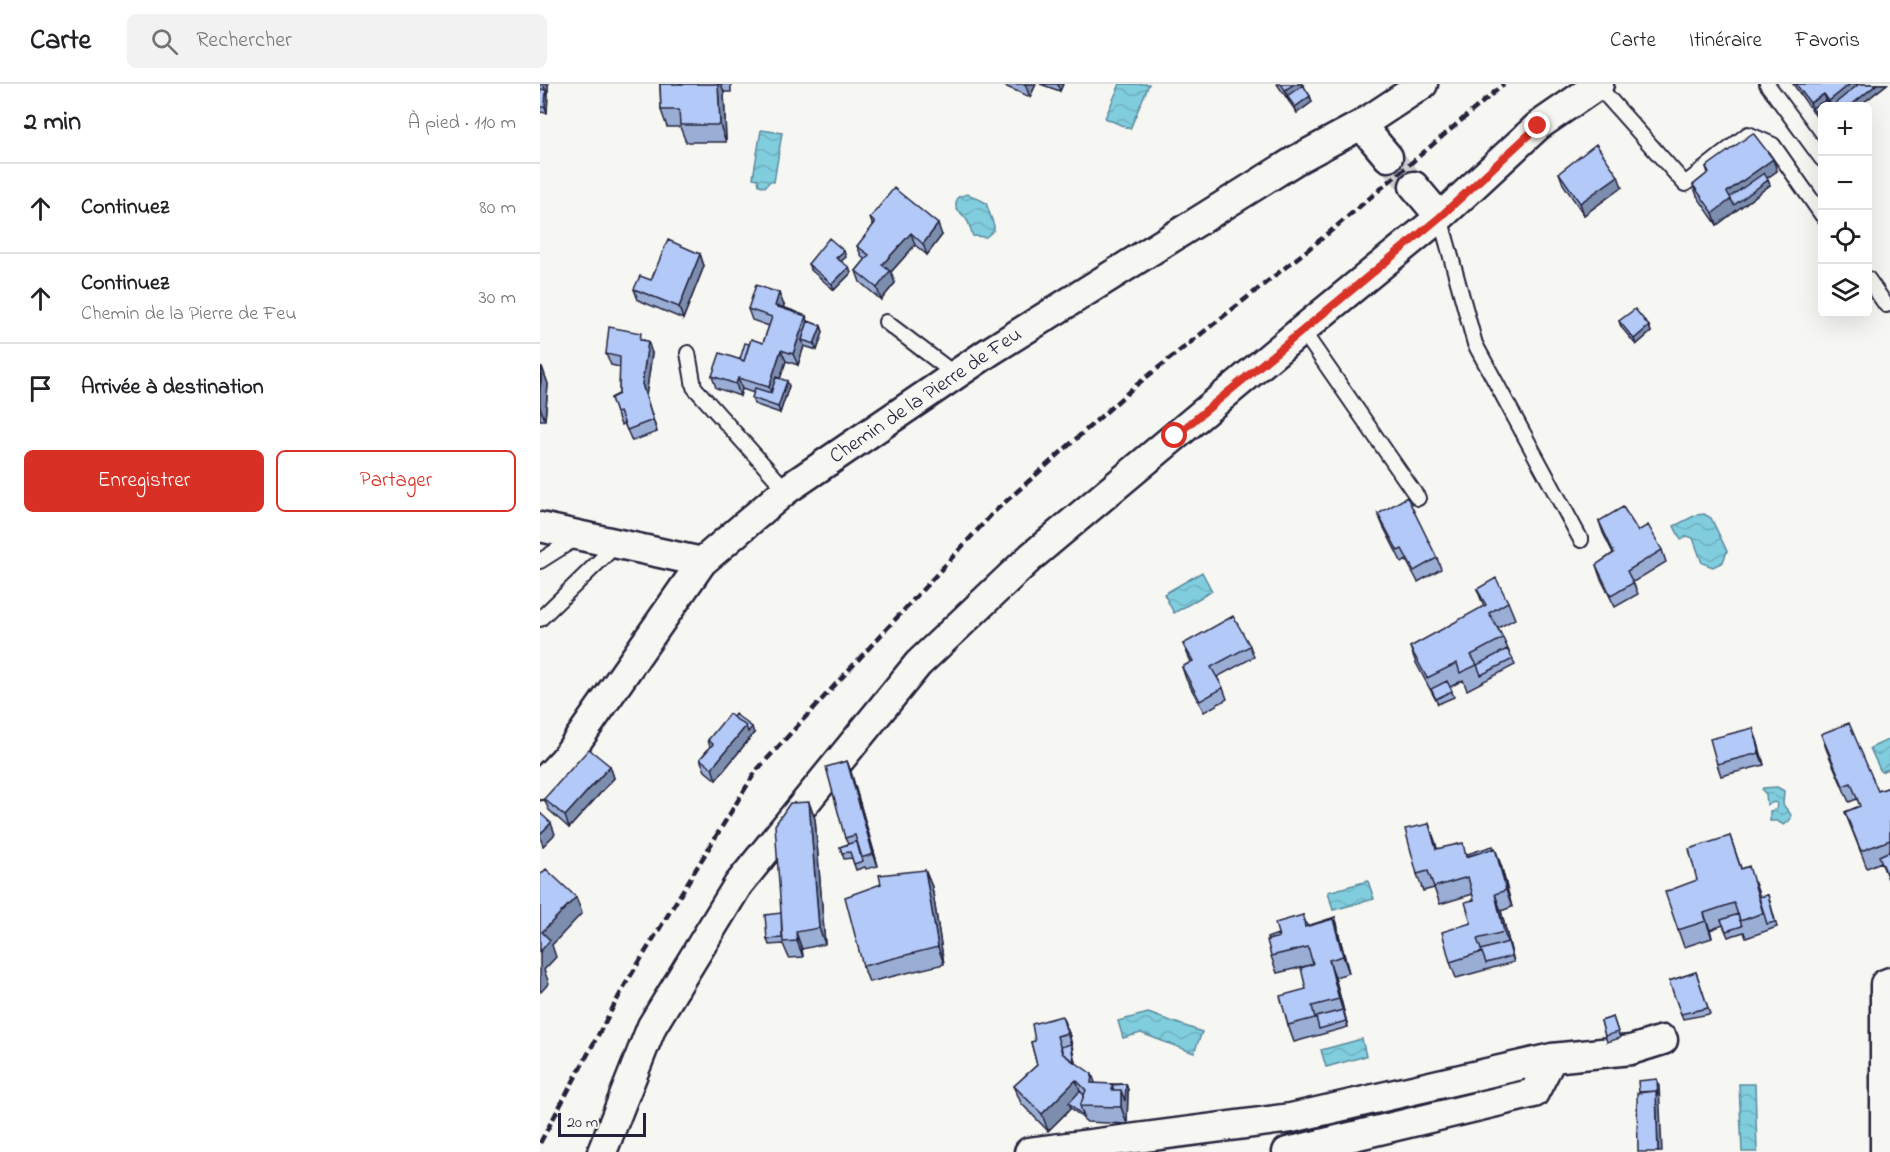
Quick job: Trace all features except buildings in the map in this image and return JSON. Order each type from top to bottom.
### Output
[{"type":"street","name":"Chemin de la Pierre de Feu","points":[[540,785],[564,760],[702,562],[786,490],[989,352],[1296,160],[1360,125],[1423,84]]},
{"type":"street","points":[[602,1152],[652,1026],[738,885],[918,664],[1032,556],[1440,217],[1538,126],[1598,85]]},
{"type":"street","points":[[1360,125],[1388,156]]},
{"type":"street","points":[[1414,186],[1440,217]]},
{"type":"street","points":[[540,527],[702,562]]},
{"type":"street","points":[[1885,1152],[1885,984],[1890,982]]},
{"type":"street","points":[[1029,1152],[1291,1119],[1552,1058],[1631,1050],[1663,1040]]},
{"type":"street","points":[[1287,1152],[1534,1093],[1552,1058]]},
{"type":"lane","points":[[1767,84],[1820,156]]},
{"type":"lane","points":[[1598,85],[1685,184],[1748,134],[1773,145],[1818,210]]},
{"type":"lane","points":[[1440,217],[1475,344],[1581,540]]},
{"type":"lane","points":[[1872,285],[1886,305]]},
{"type":"lane","points":[[886,322],[956,375]]},
{"type":"lane","points":[[1302,330],[1418,498]]},
{"type":"lane","points":[[688,353],[694,387],[786,490]]},
{"type":"lane","points":[[540,561],[579,536]]},
{"type":"lane","points":[[540,619],[617,544]]},
{"type":"water","points":[[1120,84],[1149,84],[1130,129],[1105,118]]},
{"type":"water","points":[[761,130],[782,133],[774,182],[770,181],[765,187],[759,185],[758,179],[753,178]]},
{"type":"water","points":[[967,194],[986,203],[994,230],[986,237],[973,236],[966,218],[957,209],[958,197]]},
{"type":"water","points":[[1704,514],[1711,518],[1727,551],[1723,562],[1713,567],[1702,563],[1693,538],[1687,536],[1681,540],[1674,526],[1696,515]]},
{"type":"water","points":[[1202,572],[1212,591],[1174,613],[1164,594]]},
{"type":"water","points":[[1890,739],[1890,768],[1881,772],[1870,748]]},
{"type":"water","points":[[1777,787],[1784,791],[1783,804],[1791,817],[1784,825],[1777,821],[1770,821],[1770,811],[1776,810],[1777,804],[1774,802],[1767,805],[1766,794],[1762,790]]},
{"type":"water","points":[[1368,881],[1374,899],[1333,910],[1328,892]]},
{"type":"water","points":[[1148,1013],[1202,1032],[1194,1053],[1141,1033],[1123,1038],[1118,1021]]},
{"type":"water","points":[[1362,1039],[1366,1056],[1326,1067],[1321,1050]]},
{"type":"water","points":[[1739,1084],[1755,1084],[1757,1152],[1742,1152]]},
{"type":"tunnel","points":[[1388,157],[1414,186]]},
{"type":"railway","points":[[540,1143],[625,985],[756,771],[993,513],[1134,387],[1325,236],[1504,84]]},
{"type":"route","points":[[1175,436],[1440,217],[1538,126]]}]
